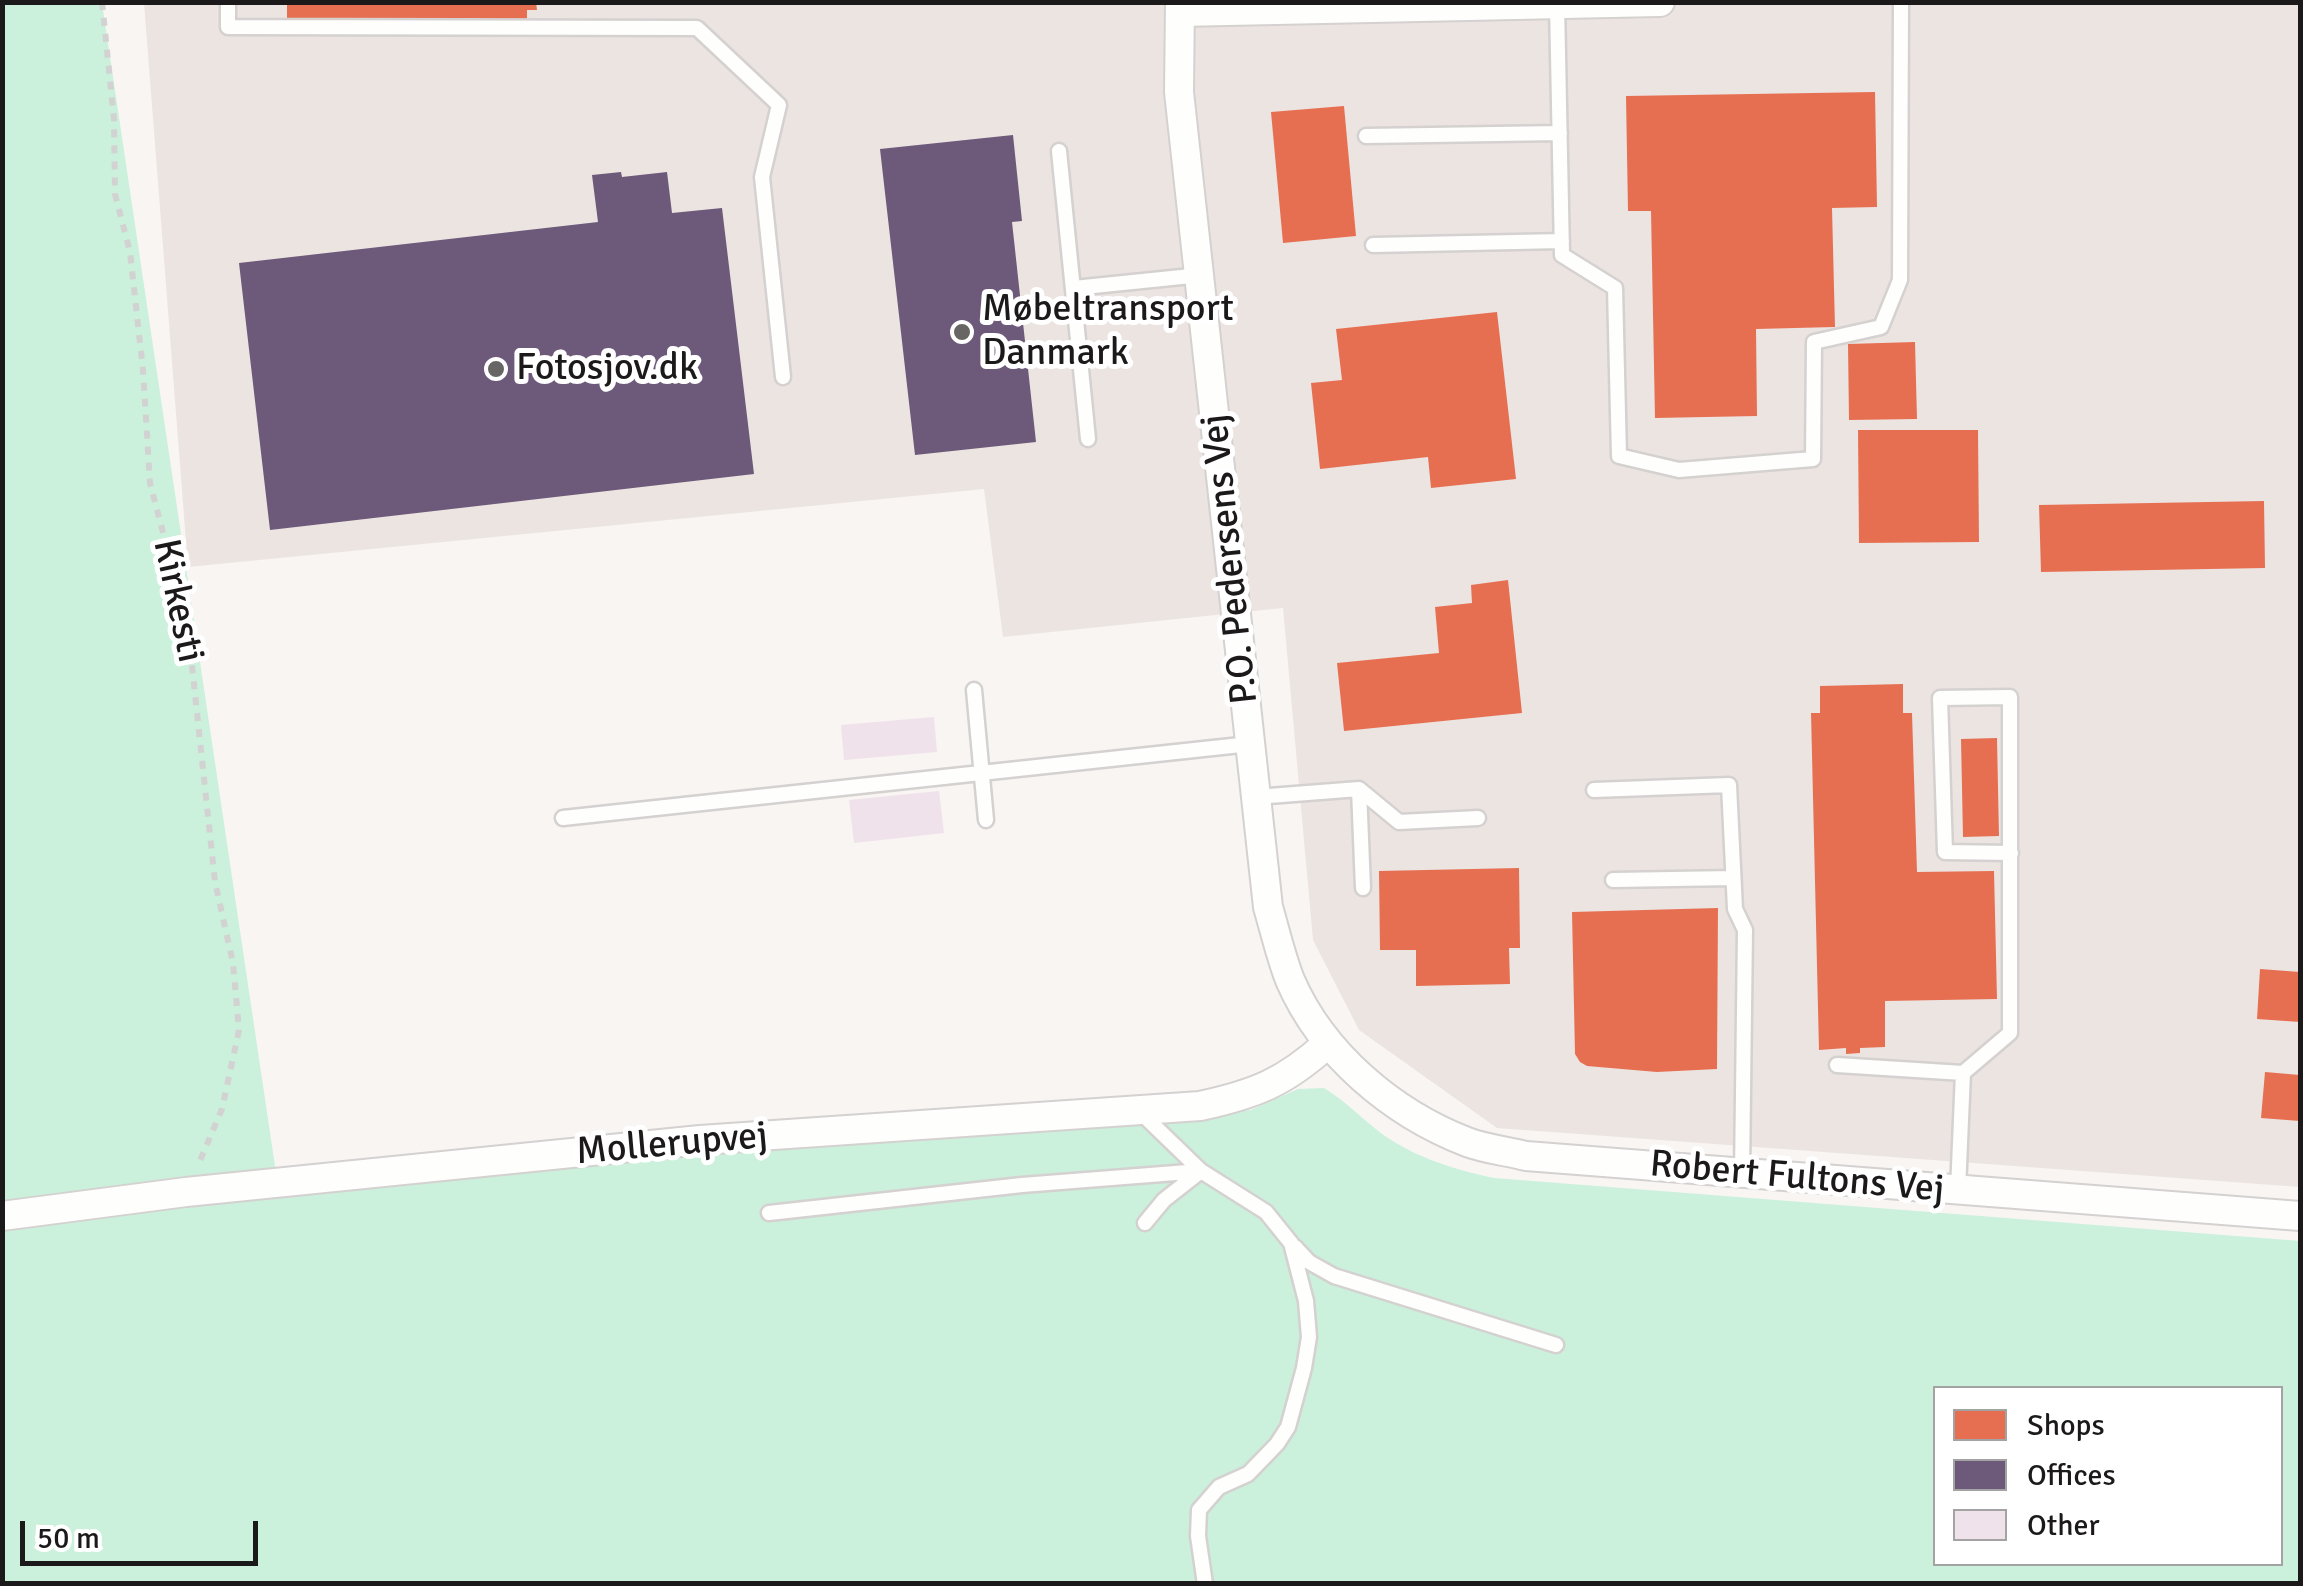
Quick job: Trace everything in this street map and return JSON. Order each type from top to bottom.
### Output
[{"type":"street","points":[[1180,7],[1660,2]]},
{"type":"street","name":"P.O. Pedersens Vej","points":[[1180,7],[1179,92],[1268,907],[1290,980],[1327,1044]]},
{"type":"street","name":"Mollerupvej","points":[[2,1216],[186,1192],[700,1140],[1200,1106],[1266,1089],[1294,1073],[1327,1044]]},
{"type":"street","name":"Robert Fultons Vej","points":[[1327,1044],[1415,1116],[1468,1142],[1526,1156],[2300,1216]]},
{"type":"lane","points":[[228,2],[228,27],[697,28],[779,105],[762,177],[783,377]]},
{"type":"lane","points":[[1557,4],[1562,256],[1615,288],[1619,456],[1679,470],[1812,459],[1814,342],[1881,327],[1900,280],[1901,2]]},
{"type":"lane","points":[[1366,136],[1560,133]]},
{"type":"lane","points":[[1059,151],[1088,439]]},
{"type":"lane","points":[[1372,245],[1562,241]]},
{"type":"lane","points":[[1074,288],[1201,275]]},
{"type":"lane","points":[[974,690],[986,820]]},
{"type":"lane","points":[[1836,1065],[1963,1072],[2010,1033],[2010,853],[2010,697],[1940,698],[1945,852],[2010,853]]},
{"type":"lane","points":[[563,818],[1250,744]]},
{"type":"lane","points":[[1594,790],[1729,785],[1735,909],[1746,930],[1742,1174]]},
{"type":"lane","points":[[1256,797],[1359,789],[1398,822],[1478,818]]},
{"type":"lane","points":[[1359,789],[1363,888]]},
{"type":"lane","points":[[1613,880],[1733,878]]},
{"type":"lane","points":[[1958,1191],[1963,1072]]},
{"type":"lane","points":[[1138,1110],[1201,1171],[1266,1212],[1309,1262],[1334,1276],[1556,1345]]},
{"type":"lane","points":[[768,1214],[1201,1171]]},
{"type":"lane","points":[[1145,1222],[1164,1200],[1201,1171]]},
{"type":"lane","points":[[1204,1584],[1199,1510],[1219,1487],[1248,1474],[1278,1444],[1288,1428],[1304,1368],[1309,1337],[1306,1300],[1291,1243]]},
{"type":"path","name":"Kirkesti","points":[[102,2],[114,119],[115,194],[130,252],[150,484],[188,628],[216,882],[234,963],[239,1030],[222,1110],[186,1192]]},
{"type":"shaded area","points":[[144,3],[2300,3],[2300,1187],[1497,1128],[1359,1030],[1313,940],[1283,608],[1003,637],[984,489],[188,567]]},
{"type":"green space","points":[[2,3],[102,3],[279,1193],[626,1157],[1251,1110],[1298,1089],[1324,1088],[1410,1151],[1494,1178],[2300,1241],[2300,1583],[3,1583]]},
{"type":"building: Shops","points":[[287,2],[536,2],[537,10],[527,10],[527,19],[296,24],[287,21]]},
{"type":"building: Shops","points":[[1875,92],[1877,207],[1832,208],[1835,327],[1756,329],[1757,416],[1655,418],[1651,211],[1628,211],[1626,96]]},
{"type":"building: Shops","points":[[1344,106],[1356,236],[1283,243],[1271,112]]},
{"type":"building: Shops","points":[[1497,312],[1516,479],[1431,488],[1428,457],[1320,469],[1311,383],[1342,380],[1336,329]]},
{"type":"building: Shops","points":[[1915,342],[1917,419],[1849,420],[1848,344]]},
{"type":"building: Shops","points":[[1858,430],[1978,430],[1979,542],[1859,543]]},
{"type":"building: Shops","points":[[2264,501],[2265,568],[2041,572],[2039,505]]},
{"type":"building: Shops","points":[[1508,580],[1522,713],[1344,731],[1337,663],[1439,653],[1435,607],[1472,603],[1471,585]]},
{"type":"building: Shops","points":[[1903,684],[1903,713],[1912,713],[1917,872],[1994,871],[1997,999],[1885,1001],[1885,1047],[1860,1048],[1860,1053],[1846,1054],[1846,1048],[1819,1050],[1811,713],[1820,713],[1820,686]]},
{"type":"building: Shops","points":[[1997,738],[1999,836],[1963,837],[1961,739]]},
{"type":"building: Shops","points":[[1519,868],[1520,948],[1509,948],[1510,984],[1416,986],[1416,950],[1380,950],[1379,871]]},
{"type":"building: Shops","points":[[1718,908],[1717,1069],[1657,1072],[1587,1066],[1580,1062],[1575,1054],[1572,912]]},
{"type":"building: Shops","points":[[2260,969],[2300,972],[2300,1022],[2257,1019]]},
{"type":"building: Shops","points":[[2265,1072],[2300,1075],[2300,1121],[2261,1118]]},
{"type":"building: Offices","name":"Møbeltransport Danmark","points":[[1013,135],[1022,221],[1012,222],[1036,442],[915,455],[880,149]]},
{"type":"building: Offices","name":"Fotosjov.dk","points":[[621,172],[622,177],[667,172],[672,213],[722,208],[754,474],[270,530],[239,263],[598,222],[592,175]]},
{"type":"building: Other","points":[[934,717],[937,752],[844,760],[841,725]]},
{"type":"building: Other","points":[[939,791],[944,833],[854,843],[849,800]]},
{"type":"place","name":"Møbeltransport Danmark","points":[[962,332]]},
{"type":"place","name":"Fotosjov.dk","points":[[496,369]]}]
